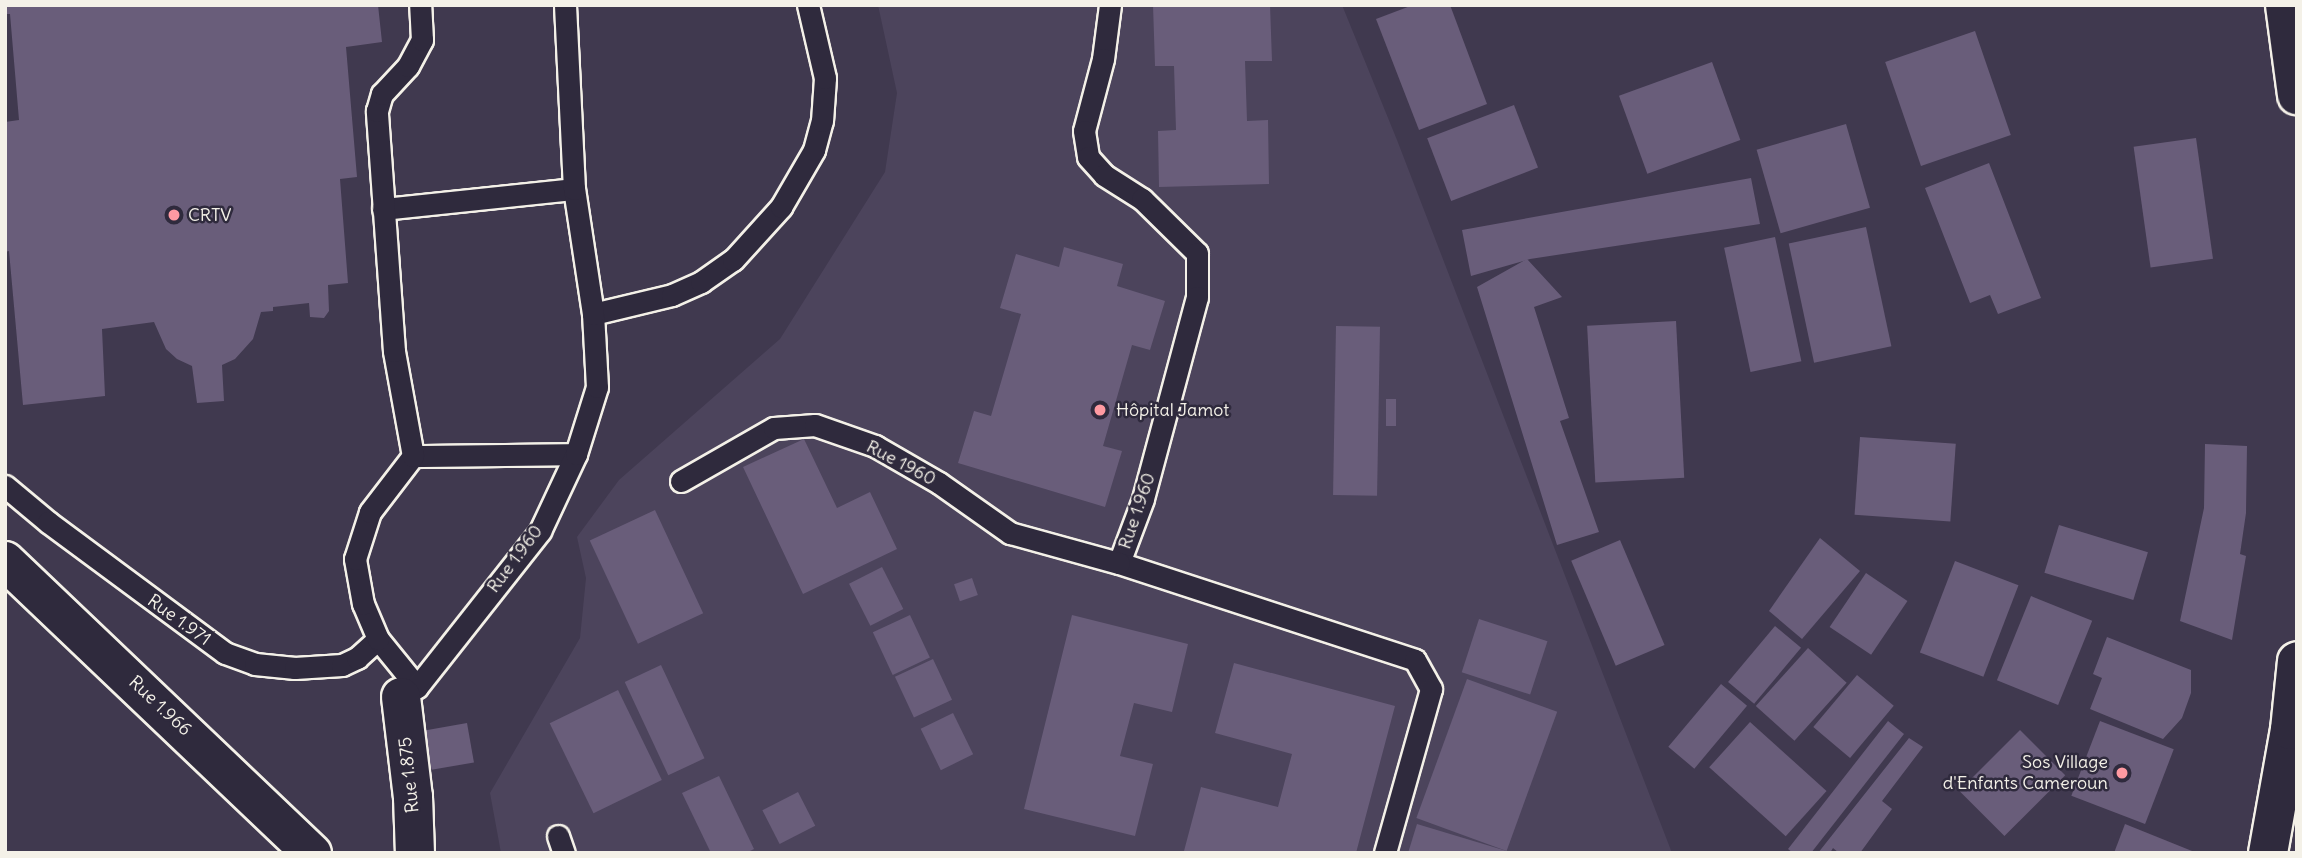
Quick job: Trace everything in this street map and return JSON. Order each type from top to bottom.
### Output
[{"type":"street","points":[[2285,5],[2297,95]]},
{"type":"street","name":"Rue 1.966","points":[[9,571],[312,853]]},
{"type":"street","points":[[2268,853],[2293,730],[2297,661]]},
{"type":"street","name":"Rue 1.875","points":[[409,692],[415,853]]},
{"type":"lane","points":[[409,692],[378,639],[363,604],[355,559],[370,512],[413,456],[394,351],[377,111],[382,94],[408,66],[422,40],[419,5]]},
{"type":"lane","name":"Rue 1.960","points":[[409,692],[540,531],[576,454],[597,387],[593,314],[574,189],[565,5]]},
{"type":"lane","points":[[593,314],[672,295],[701,282],[733,260],[782,207],[814,150],[822,121],[825,78],[808,5]]},
{"type":"lane","name":"Rue 1.960","points":[[1110,5],[1103,60],[1084,131],[1087,157],[1104,175],[1142,199],[1197,253],[1197,297],[1143,499],[1119,563],[1415,660],[1431,689],[1385,853]]},
{"type":"lane","points":[[383,209],[574,189]]},
{"type":"lane","name":"Rue 1960","points":[[681,481],[774,428],[815,425],[875,446],[939,483],[1010,533],[1119,563]]},
{"type":"lane","points":[[413,456],[576,454]]},
{"type":"lane","name":"Rue 1.971","points":[[5,486],[48,522],[225,653],[255,664],[295,668],[342,665],[357,658],[378,639]]},
{"type":"shaded area","name":"Hôpital Jamot","points":[[878,5],[1342,5],[1397,140],[1672,853],[501,853],[490,793],[580,638],[586,578],[577,537],[619,480],[780,339],[885,172],[897,93]]},
{"type":"building","name":"CRTV","points":[[5,5],[378,5],[382,42],[346,47],[357,177],[340,179],[348,283],[328,285],[329,311],[324,318],[310,317],[309,303],[273,307],[273,311],[261,312],[253,339],[235,359],[222,365],[224,401],[197,403],[192,366],[177,359],[166,349],[154,322],[102,329],[105,396],[23,405],[9,251],[5,252],[5,122],[19,120],[10,14],[5,14]]},
{"type":"building","points":[[1153,5],[1270,5],[1272,61],[1245,61],[1247,121],[1268,120],[1269,184],[1159,187],[1158,131],[1176,130],[1174,66],[1155,66]]},
{"type":"building","points":[[1413,5],[1450,5],[1487,104],[1419,130],[1376,19]]},
{"type":"building","points":[[1975,31],[2011,135],[1921,166],[1885,62]]},
{"type":"building","points":[[1712,62],[1740,140],[1647,174],[1619,96]]},
{"type":"building","points":[[1514,105],[1538,168],[1451,201],[1427,138]]},
{"type":"building","points":[[1846,124],[1870,208],[1781,233],[1757,150]]},
{"type":"building","points":[[2196,138],[2213,259],[2151,268],[2134,147]]},
{"type":"building","points":[[1989,163],[2041,298],[1998,314],[1990,295],[1970,303],[1925,188]]},
{"type":"building","points":[[1751,178],[1760,224],[1530,259],[1471,276],[1462,230]]},
{"type":"building","points":[[1866,227],[1891,346],[1814,363],[1789,243]]},
{"type":"building","points":[[1775,237],[1801,361],[1751,372],[1724,248]]},
{"type":"building","points":[[1064,247],[1123,264],[1117,286],[1165,301],[1150,350],[1132,345],[1103,446],[1122,451],[1105,507],[958,463],[974,411],[991,416],[1021,314],[1000,308],[1016,254],[1059,267]]},
{"type":"building","points":[[1527,259],[1562,297],[1534,307],[1569,418],[1560,421],[1599,532],[1557,545],[1477,287]]},
{"type":"building","points":[[1676,321],[1684,478],[1595,482],[1587,326]]},
{"type":"building","points":[[1336,326],[1380,327],[1377,496],[1333,495]]},
{"type":"building","points":[[1386,399],[1396,399],[1396,426],[1386,426]]},
{"type":"building","points":[[1860,437],[1956,444],[1950,522],[1855,515]]},
{"type":"building","points":[[804,439],[837,508],[870,492],[897,549],[803,594],[743,467]]},
{"type":"building","points":[[2205,444],[2247,446],[2246,513],[2240,554],[2246,556],[2232,640],[2180,621],[2204,508]]},
{"type":"building","points":[[655,510],[703,613],[638,644],[590,540]]},
{"type":"building","points":[[2059,525],[2148,552],[2133,600],[2044,573]]},
{"type":"building","points":[[1820,538],[1860,571],[1802,639],[1769,611]]},
{"type":"building","points":[[1620,540],[1665,645],[1616,666],[1571,561]]},
{"type":"building","points":[[1955,561],[2018,585],[1983,677],[1920,652]]},
{"type":"building","points":[[882,567],[903,609],[870,626],[849,584]]},
{"type":"building","points":[[1866,573],[1907,601],[1871,655],[1830,627]]},
{"type":"building","points":[[972,578],[978,595],[960,601],[954,584]]},
{"type":"building","points":[[2031,596],[2092,621],[2058,705],[1997,680]]},
{"type":"building","points":[[910,615],[930,658],[893,675],[873,632]]},
{"type":"building","points":[[1072,615],[1188,644],[1172,712],[1134,703],[1120,756],[1153,764],[1135,836],[1024,809]]},
{"type":"building","points":[[1479,619],[1547,641],[1530,695],[1462,672]]},
{"type":"building","points":[[1775,626],[1801,648],[1754,704],[1728,682]]},
{"type":"building","points":[[2107,637],[2191,670],[2191,693],[2182,718],[2163,739],[2090,709],[2102,678],[2093,674]]},
{"type":"building","points":[[1808,648],[1847,683],[1794,741],[1756,706]]},
{"type":"building","points":[[933,659],[952,700],[914,718],[895,677]]},
{"type":"building","points":[[1234,663],[1395,706],[1356,853],[1184,851],[1201,787],[1278,807],[1292,754],[1215,733]]},
{"type":"building","points":[[661,665],[705,758],[668,775],[625,682]]},
{"type":"building","points":[[1857,675],[1894,706],[1850,758],[1813,727]]},
{"type":"building","points":[[1467,679],[1557,712],[1507,851],[1416,818]]},
{"type":"building","points":[[1721,684],[1747,706],[1694,769],[1668,747]]},
{"type":"building","points":[[618,690],[662,780],[594,813],[550,723]]},
{"type":"building","points":[[953,713],[973,754],[941,770],[921,729]]},
{"type":"building","points":[[1888,721],[1904,734],[1811,853],[1793,853],[1788,849]]},
{"type":"building","name":"Sos Village d'Enfants Cameroun","points":[[2100,721],[2174,749],[2145,824],[2071,796]]},
{"type":"building","points":[[1750,722],[1827,791],[1786,836],[1709,767]]},
{"type":"building","points":[[467,723],[474,762],[432,770],[425,730]]},
{"type":"building","points":[[2020,730],[2065,775],[2004,836],[1959,791]]},
{"type":"building","points":[[1909,738],[1923,747],[1882,801],[1892,809],[1860,853],[1839,853],[1833,848],[1830,853],[1818,853]]},
{"type":"building","points":[[719,776],[754,849],[746,853],[711,853],[682,793]]},
{"type":"building","points":[[798,792],[815,826],[780,844],[762,810]]},
{"type":"building","points":[[1417,824],[1510,852],[1510,853],[1408,853]]},
{"type":"building","points":[[2125,824],[2197,853],[2114,853]]},
{"type":"place","name":"CRTV","points":[[174,215]]},
{"type":"place","name":"Hôpital Jamot","points":[[1100,410]]},
{"type":"place","name":"Sos Village d'Enfants Cameroun","points":[[2122,773]]}]
